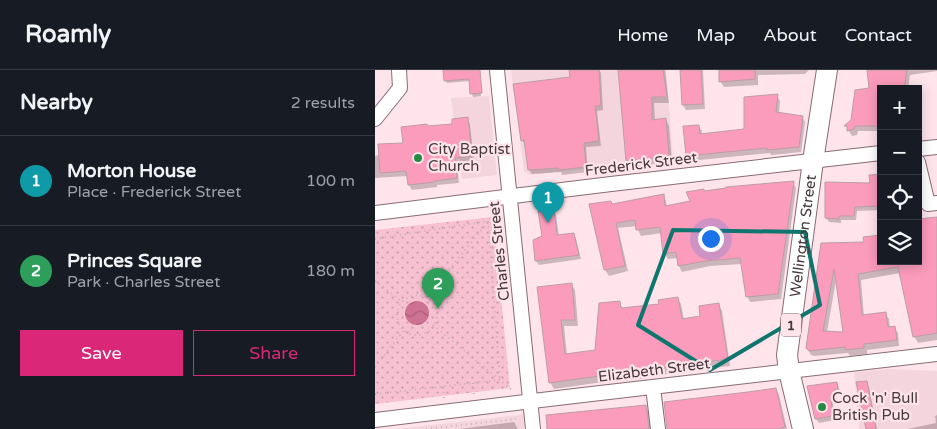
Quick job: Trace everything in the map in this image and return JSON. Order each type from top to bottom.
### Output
[{"type":"highway","name":"Wellington Street","points":[[803,429],[787,355],[827,70]]},
{"type":"street","points":[[375,119],[401,88],[399,70]]},
{"type":"street","name":"Charles Street","points":[[497,70],[533,429]]},
{"type":"street","points":[[922,149],[937,147]]},
{"type":"street","name":"Frederick Street","points":[[375,213],[877,153]]},
{"type":"street","points":[[921,175],[928,204],[937,203]]},
{"type":"street","name":"Elizabeth Street","points":[[375,420],[937,354]]},
{"type":"street","points":[[653,387],[658,429]]},
{"type":"path","points":[[426,297],[495,213]]},
{"type":"path","points":[[375,239],[488,221]]},
{"type":"path","points":[[488,221],[500,380]]},
{"type":"path","points":[[375,281],[401,302]]},
{"type":"path","points":[[413,295],[426,297],[435,307],[436,313],[436,320],[429,330],[419,334],[409,333],[404,330],[397,319],[398,307],[401,302],[413,295]]},
{"type":"path","points":[[433,325],[514,392]]},
{"type":"path","points":[[375,367],[404,330]]},
{"type":"path","points":[[375,394],[500,380]]},
{"type":"path","points":[[473,383],[475,396]]},
{"type":"path","points":[[443,386],[444,399]]},
{"type":"path","points":[[426,429],[516,419]]},
{"type":"highlighted area","points":[[673,230],[805,232],[820,305],[710,370],[638,325]]},
{"type":"shaded area","points":[[511,70],[666,70],[673,159],[530,175],[524,171]]},
{"type":"shaded area","points":[[489,96],[497,175],[462,179],[451,98]]},
{"type":"shaded area","points":[[493,217],[510,388],[375,404],[375,230]]},
{"type":"shaded area","points":[[888,369],[937,371],[937,429],[859,429],[854,372]]},
{"type":"shaded area","points":[[523,414],[524,429],[397,429],[518,415]]},
{"type":"water","points":[[417,301],[422,302],[428,308],[428,318],[422,324],[417,325],[412,324],[406,318],[405,313],[406,308],[412,302]]},
{"type":"building","points":[[443,70],[480,70],[482,93],[470,94],[469,79],[444,81]]},
{"type":"building","points":[[569,70],[599,70],[601,106],[595,106],[599,141],[584,143],[586,167],[558,170],[558,168],[528,170],[524,140],[521,141],[513,84],[570,77]]},
{"type":"building","points":[[618,70],[663,70],[667,97],[652,97],[652,120],[666,118],[669,156],[626,161]]},
{"type":"building","points":[[680,70],[701,70],[703,104],[682,105]]},
{"type":"building","points":[[719,70],[755,70],[755,79],[719,82]]},
{"type":"building","points":[[867,70],[907,70],[905,85],[877,85],[877,126],[855,126],[854,129],[847,131],[847,126],[844,126],[851,120],[855,90],[869,88]]},
{"type":"building","points":[[778,94],[776,112],[803,116],[799,147],[767,150],[767,148],[686,156],[683,126],[699,125],[700,134],[744,129],[744,97]]},
{"type":"building","points":[[468,117],[472,156],[455,158],[457,178],[408,185],[406,171],[380,173],[378,144],[403,143],[401,127],[452,124],[452,119]]},
{"type":"building","points":[[877,174],[877,206],[855,207],[854,216],[839,216],[839,219],[825,218],[825,182],[870,183],[869,175]]},
{"type":"building","points":[[794,181],[778,294],[746,297],[740,258],[678,266],[676,252],[663,254],[660,227],[636,230],[635,220],[616,223],[625,266],[604,270],[589,204],[611,201],[612,204],[664,194],[665,206],[690,201],[686,192]]},
{"type":"building","points":[[554,210],[557,235],[574,233],[579,255],[535,261],[533,240],[542,236],[538,211]]},
{"type":"building","points":[[937,217],[937,333],[913,337],[898,267],[858,274],[862,315],[886,312],[888,327],[895,326],[897,340],[864,344],[864,348],[845,350],[845,347],[809,351],[806,348],[821,243],[864,242],[863,237],[877,235],[877,265],[922,265],[922,219]],"holes":[[[834,269],[843,332],[823,331]]]},
{"type":"building","points":[[572,283],[575,320],[561,320],[565,354],[595,350],[599,303],[620,301],[621,308],[659,304],[658,300],[678,297],[682,319],[700,316],[699,306],[719,303],[728,359],[628,374],[549,383],[537,287]]},
{"type":"building","points":[[867,381],[876,429],[866,429],[856,382]]},
{"type":"building","name":"Cock 'n' Bull British Pub","points":[[837,382],[838,390],[834,390],[835,398],[831,399],[833,416],[815,419],[807,386]]},
{"type":"building","points":[[776,388],[785,427],[778,429],[667,429],[664,402]]},
{"type":"building","points":[[646,405],[649,429],[547,429],[546,415]]},
{"type":"place","name":"City Baptist Church","points":[[418,158]]},
{"type":"place","name":"Morton House","points":[[548,223]]},
{"type":"place","name":"Princes Square","points":[[438,309]]},
{"type":"place","name":"Cock 'n' Bull British Pub","points":[[822,407]]}]
